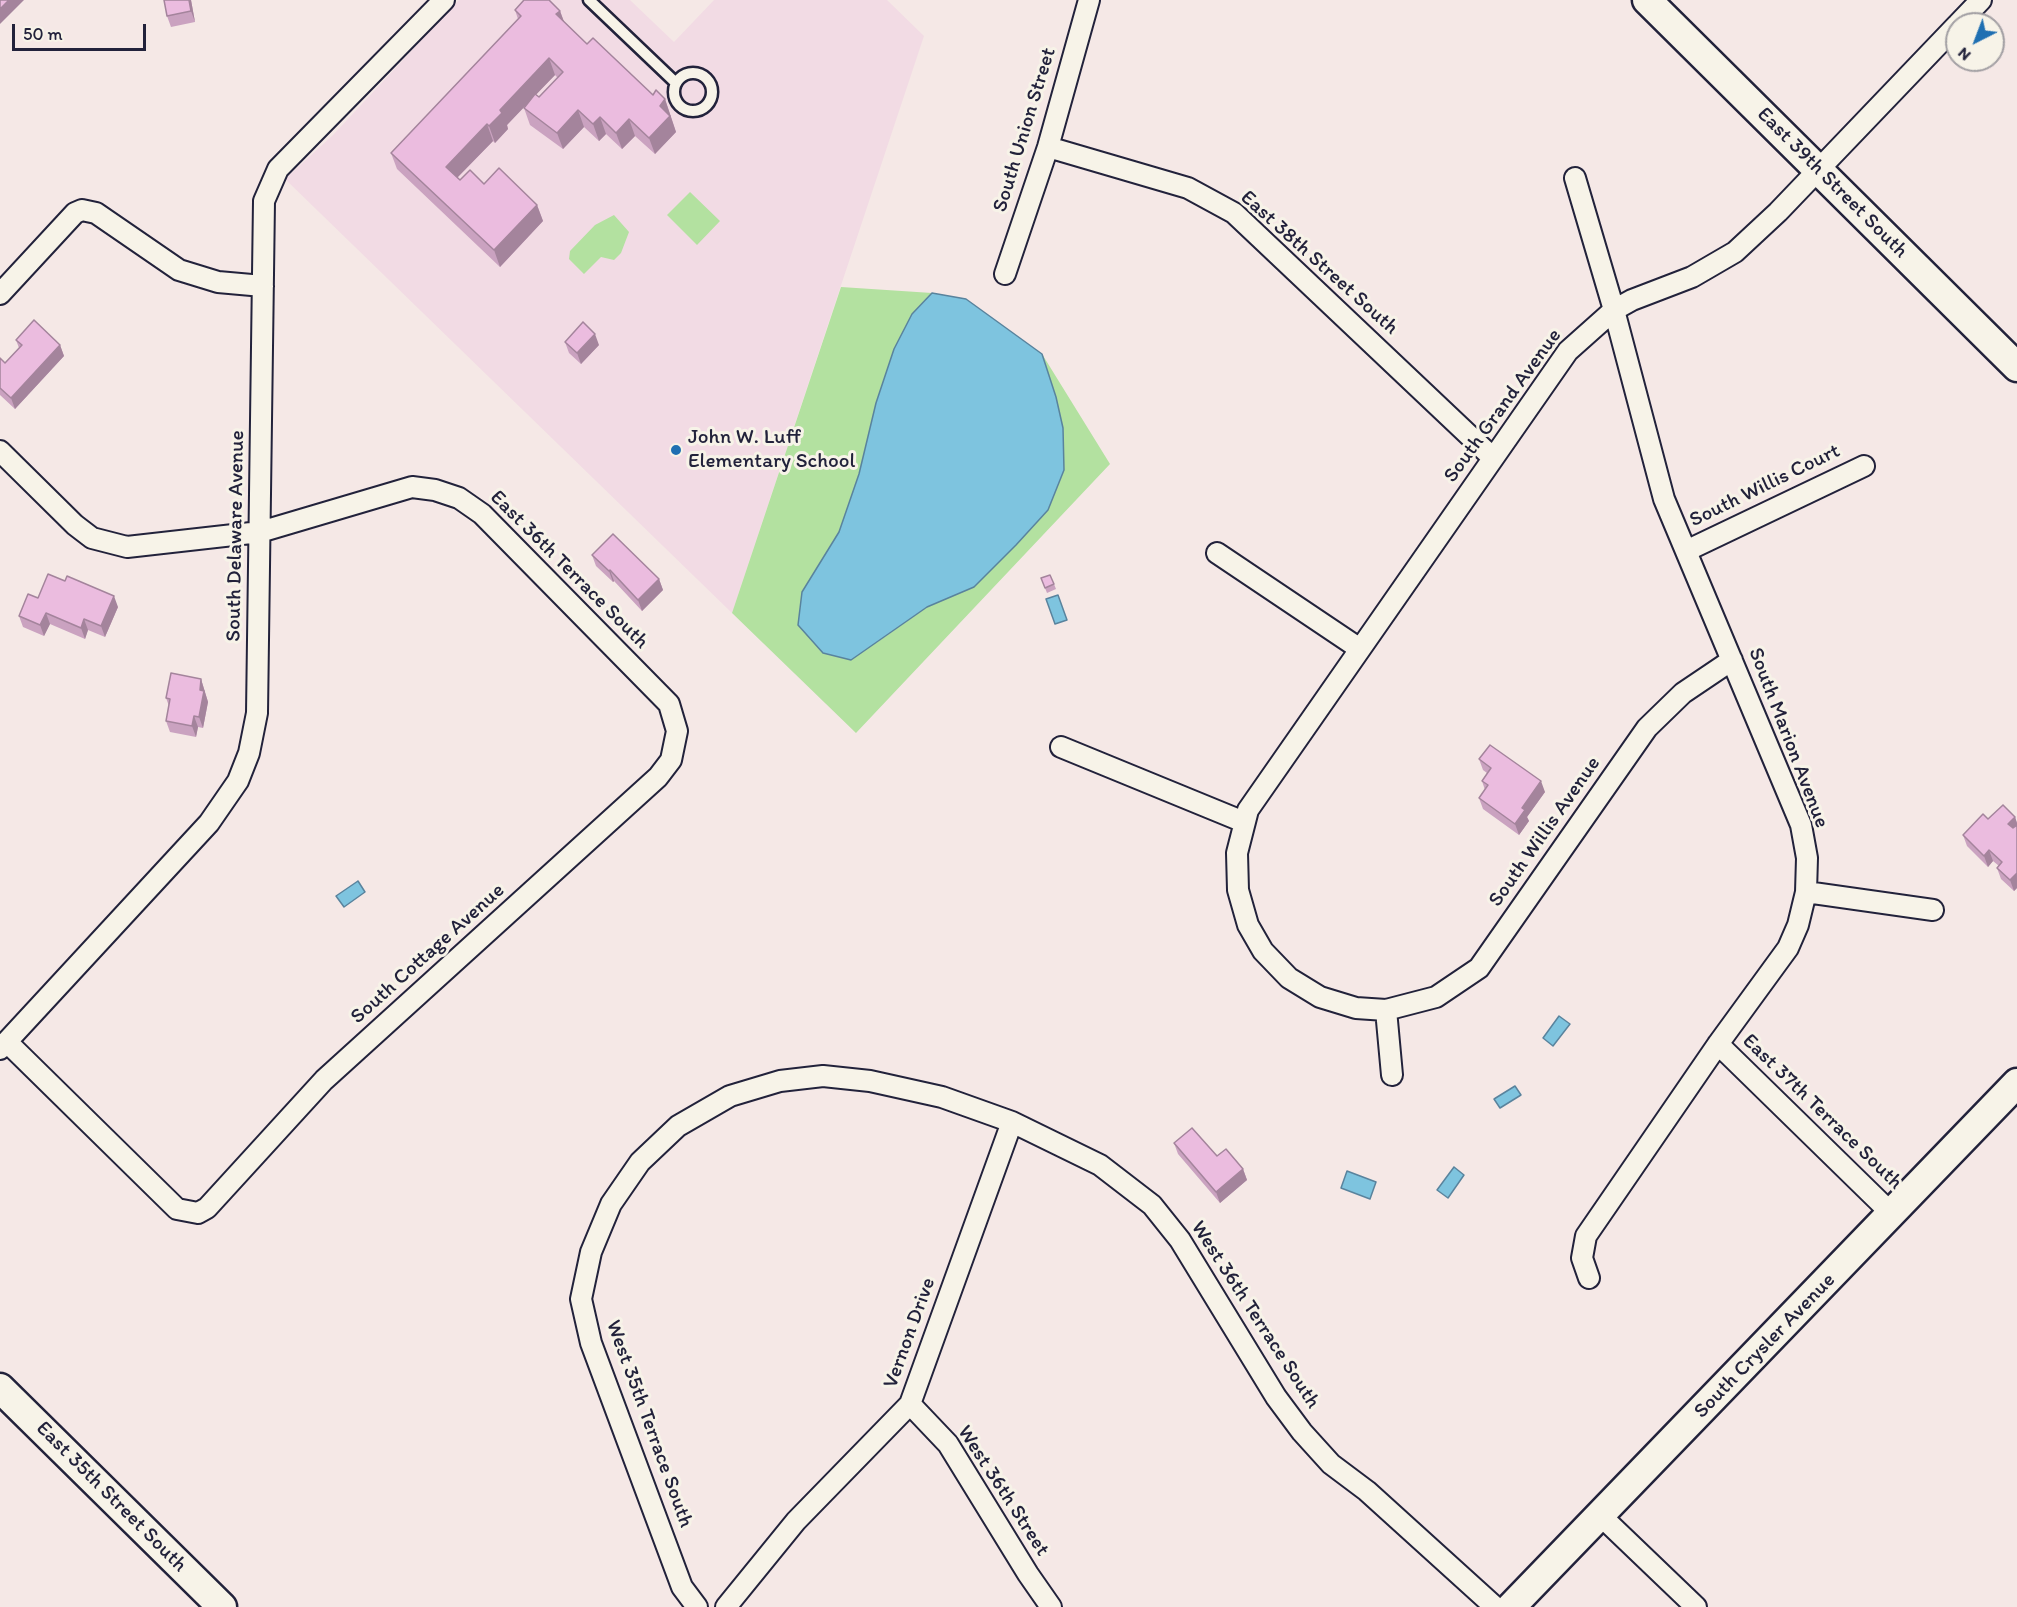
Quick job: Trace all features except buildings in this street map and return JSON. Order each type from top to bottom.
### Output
[{"type":"main road","name":"East 39th Street South","points":[[1647,0],[2017,367]]},
{"type":"main road","name":"South Crysler Avenue","points":[[1511,1607],[2017,1083]]},
{"type":"main road","name":"East 35th Street South","points":[[0,1388],[222,1607]]},
{"type":"street","name":"South Delaware Avenue","points":[[3,1045],[209,823],[238,781],[249,753],[257,713],[264,201],[278,168],[444,0]]},
{"type":"street","name":"South Union Street","points":[[1005,274],[1048,147],[1089,0]]},
{"type":"street","name":"South Grand Avenue","points":[[1970,12],[1981,0]]},
{"type":"street","name":"South Grand Avenue","points":[[1244,822],[1248,810],[1568,351],[1614,310],[1632,300],[1692,277],[1735,252],[1778,212],[1945,38]]},
{"type":"street","name":"East 38th Street South","points":[[1048,147],[1188,188],[1234,213],[1493,458]]},
{"type":"street","name":"South Marion Avenue","points":[[1575,178],[1614,310],[1664,498],[1801,825],[1807,858],[1806,892],[1798,925],[1788,948],[1718,1044],[1586,1236],[1582,1258],[1589,1278]]},
{"type":"street","points":[[0,294],[75,213],[82,210],[96,213],[179,270],[218,282],[263,286]]},
{"type":"street","name":"East 36th Terrace South","points":[[0,451],[75,525],[92,538],[127,547],[260,532],[412,487],[435,489],[459,498],[482,514],[669,704],[677,731]]},
{"type":"street","name":"South Willis Court","points":[[1686,551],[1864,466]]},
{"type":"street","points":[[1217,553],[1360,649]]},
{"type":"street","name":"South Willis Avenue","points":[[1244,822],[1237,853],[1238,890],[1248,925],[1263,951],[1289,978],[1320,997],[1356,1008],[1386,1010],[1436,997],[1479,968],[1647,728],[1683,693],[1732,660]]},
{"type":"street","name":"South Cottage Avenue","points":[[3,1045],[177,1209],[198,1214],[324,1080],[658,777],[671,760],[677,731]]},
{"type":"street","points":[[1061,747],[1244,822]]},
{"type":"street","points":[[1806,892],[1933,910]]},
{"type":"street","points":[[1386,1010],[1392,1075]]},
{"type":"street","name":"East 37th Terrace South","points":[[1718,1044],[1892,1214]]},
{"type":"street","name":"West 35th Terrace South","points":[[697,1607],[682,1587],[591,1343],[581,1299],[591,1252],[611,1204],[640,1162],[678,1126],[730,1096],[780,1081],[823,1076],[870,1081],[942,1097],[1012,1122]]},
{"type":"street","name":"Vernon Drive","points":[[726,1607],[796,1521],[910,1404],[1012,1122]]},
{"type":"street","name":"West 36th Terrace South","points":[[1012,1122],[1100,1165],[1152,1204],[1180,1240],[1276,1397],[1302,1432],[1332,1464],[1367,1491],[1495,1607]]},
{"type":"street","name":"West 36th Street","points":[[910,1404],[948,1444],[1028,1574],[1051,1607]]},
{"type":"street","points":[[1600,1515],[1696,1607]]},
{"type":"lane","points":[[589,0],[676,83]]},
{"type":"shaded area","name":"John W. Luff Elementary School","points":[[459,0],[630,0],[674,42],[714,0],[887,0],[924,36],[732,613],[285,179],[333,135]]},
{"type":"green space","points":[[690,192],[720,221],[697,245],[667,215]]},
{"type":"green space","points":[[614,215],[629,232],[621,253],[614,260],[601,257],[584,274],[569,259],[570,251],[595,225]]},
{"type":"green space","points":[[841,287],[932,293],[912,314],[876,403],[859,474],[839,532],[802,592],[876,643],[927,607],[974,587],[1048,510],[1064,470],[1063,428],[1042,354],[1110,464],[856,733],[732,613]]},
{"type":"water","points":[[932,293],[966,299],[1042,354],[1063,428],[1064,470],[1048,510],[974,587],[927,607],[851,660],[823,653],[798,625],[802,592],[839,532],[859,474],[876,403],[894,349],[912,314]]},
{"type":"water","points":[[1058,595],[1067,620],[1055,624],[1046,599]]},
{"type":"water","points":[[358,881],[365,892],[344,907],[336,896]]},
{"type":"water","points":[[1559,1016],[1570,1024],[1553,1046],[1543,1038]]},
{"type":"water","points":[[1515,1086],[1521,1095],[1500,1108],[1494,1099]]},
{"type":"water","points":[[1454,1167],[1464,1175],[1448,1198],[1437,1190]]},
{"type":"water","points":[[1347,1171],[1376,1182],[1370,1199],[1341,1188]]},
{"type":"place","name":"John W. Luff Elementary School","points":[[676,450]]}]
